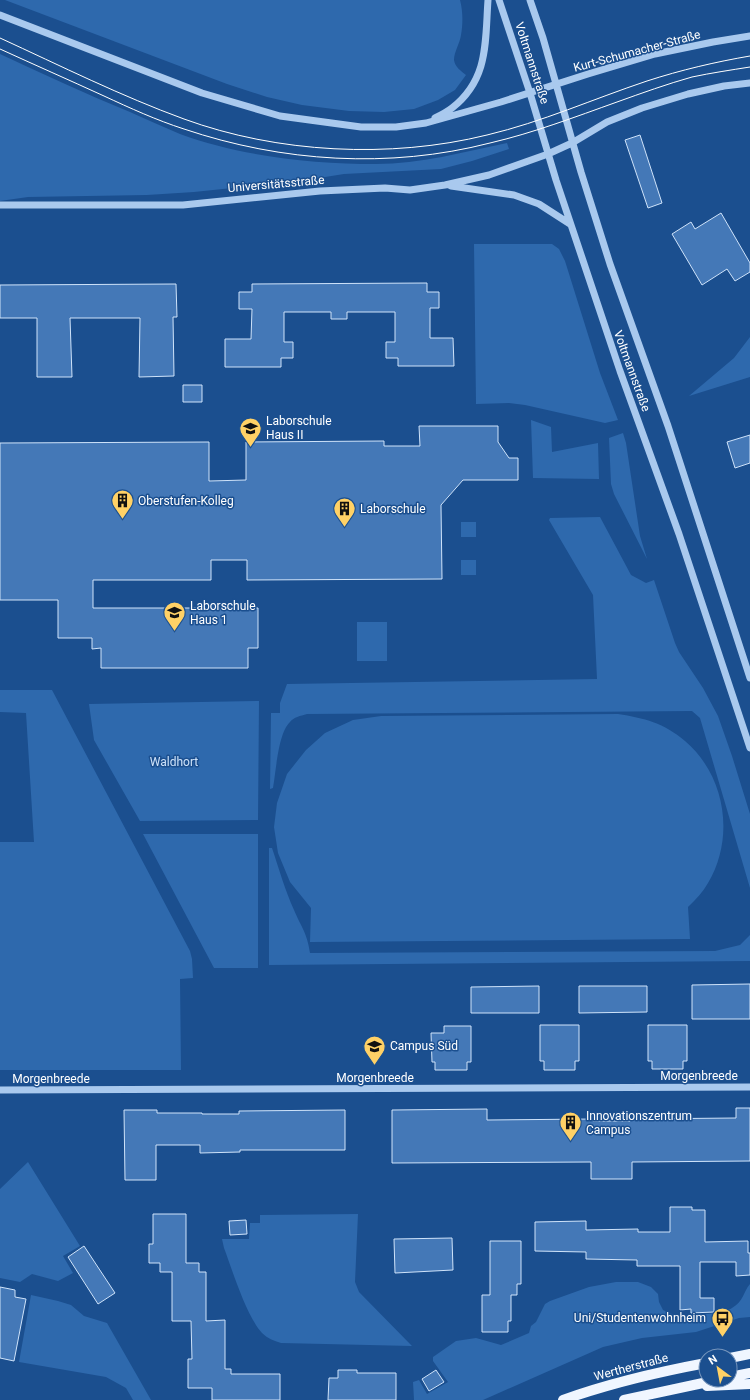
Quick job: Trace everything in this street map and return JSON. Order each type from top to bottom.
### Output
[{"type":"main road","points":[[738,1356],[750,1354]]},
{"type":"main road","name":"Wertherstraße","points":[[563,1400],[612,1384],[662,1371],[698,1364]]},
{"type":"main road","points":[[738,1375],[750,1373]]},
{"type":"main road","points":[[689,1387],[750,1384]]},
{"type":"main road","points":[[624,1400],[698,1385]]},
{"type":"street","points":[[426,123],[451,109],[469,89],[481,69],[484,56],[488,0]]},
{"type":"street","name":"Voltmannstraße","points":[[499,0],[530,93],[570,224],[620,371],[679,534],[750,748]]},
{"type":"street","name":"Voltmannstraße","points":[[530,0],[543,38],[572,143],[610,264],[670,433],[750,678]]},
{"type":"street","points":[[0,15],[202,93],[280,116],[361,126],[396,127],[426,123],[464,114],[530,93]]},
{"type":"street","name":"Kurt-Schumacher-Straße","points":[[530,93],[655,54],[750,36]]},
{"type":"street","points":[[548,154],[572,143],[607,122],[642,108],[688,94],[724,86],[750,83]]},
{"type":"street","name":"Universitätsstraße","points":[[0,205],[183,205],[320,191],[385,188],[410,190],[445,185],[489,175],[548,154]]},
{"type":"street","points":[[445,185],[514,195],[539,204],[570,224]]},
{"type":"street","name":"Morgenbreede","points":[[0,1090],[750,1086]]},
{"type":"green space","points":[[5,0],[460,0],[462,26],[454,60],[457,67],[466,75],[455,90],[438,100],[414,109],[384,112],[349,111],[302,105],[267,97],[227,84]]},
{"type":"green space","points":[[0,54],[180,134],[203,142],[251,153],[301,160],[351,164],[376,164],[425,160],[507,143],[509,149],[441,169],[344,174],[300,181],[194,192],[147,195],[28,197],[0,201]]},
{"type":"green space","points":[[474,244],[552,244],[559,249],[565,261],[600,373],[618,420],[605,423],[525,405],[509,403],[476,404]]},
{"type":"green space","points":[[750,337],[750,377],[689,396],[734,358]]},
{"type":"green space","points":[[531,420],[551,427],[552,452],[598,443],[599,479],[533,478]]},
{"type":"green space","points":[[623,433],[626,443],[640,536],[647,559],[614,494],[611,484],[609,438]]},
{"type":"green space","points":[[600,517],[631,575],[646,583],[654,580],[679,652],[703,688],[718,716],[750,814],[750,888],[700,718],[692,711],[307,714],[293,719],[286,727],[280,743],[273,788],[270,789],[271,713],[280,713],[280,703],[287,684],[597,679],[593,595],[549,520],[550,518]]},
{"type":"green space","points":[[461,522],[476,522],[476,537],[461,537]]},
{"type":"green space","points":[[461,560],[476,560],[476,575],[461,575]]},
{"type":"green space","points":[[357,622],[387,622],[387,661],[357,661]]},
{"type":"green space","points":[[0,690],[52,690],[190,951],[193,978],[180,979],[181,1070],[0,1070],[0,842],[34,842],[26,713],[0,712]]},
{"type":"green space","name":"Waldhort","points":[[259,701],[258,820],[140,821],[94,740],[89,704]]},
{"type":"green space","points":[[618,714],[653,722],[669,730],[685,741],[699,755],[710,772],[717,789],[722,808],[722,847],[708,883],[688,907],[690,939],[310,942],[311,908],[290,882],[278,853],[274,827],[277,803],[287,774],[306,750],[325,733],[353,720],[381,716]]},
{"type":"green space","points":[[143,834],[258,834],[258,968],[214,968]]},
{"type":"green space","points":[[269,848],[272,848],[288,895],[309,946],[310,953],[715,951],[740,945],[750,935],[750,961],[269,965]]},
{"type":"green space","points":[[28,1162],[80,1246],[63,1256],[73,1273],[58,1281],[32,1274],[20,1282],[0,1278],[0,1189]]},
{"type":"green space","points":[[358,1214],[355,1282],[359,1292],[412,1346],[281,1343],[264,1335],[256,1325],[245,1305],[222,1239],[249,1239],[250,1223],[260,1223],[260,1215]]},
{"type":"green space","points":[[616,1282],[638,1282],[651,1287],[658,1294],[659,1302],[663,1310],[674,1314],[683,1315],[698,1315],[728,1310],[739,1302],[750,1284],[750,1317],[739,1318],[696,1332],[642,1338],[603,1347],[483,1400],[414,1400],[413,1382],[419,1380],[427,1394],[448,1382],[433,1361],[433,1357],[456,1341],[476,1338],[501,1345],[529,1333],[531,1326],[536,1322],[545,1304],[550,1301],[589,1287]]},
{"type":"green space","points":[[31,1295],[71,1305],[84,1316],[107,1323],[151,1400],[133,1400],[126,1388],[106,1377],[19,1362]]},
{"type":"building","points":[[640,135],[662,203],[648,208],[625,140]]},
{"type":"building","points":[[721,213],[750,263],[750,272],[735,281],[727,269],[702,285],[672,234],[691,222],[695,229]]},
{"type":"building","points":[[427,283],[427,292],[439,292],[439,308],[430,308],[430,338],[453,338],[454,366],[398,366],[398,358],[386,358],[386,342],[395,342],[395,312],[347,312],[347,319],[331,319],[331,312],[284,312],[284,342],[293,342],[293,358],[281,358],[281,367],[225,367],[225,339],[251,339],[252,309],[239,309],[239,292],[252,292],[252,284]]},
{"type":"building","points":[[176,284],[177,317],[173,317],[174,376],[139,377],[140,318],[70,318],[72,377],[37,377],[37,318],[0,318],[0,285]]},
{"type":"building","points":[[183,385],[202,385],[202,402],[183,402]]},
{"type":"building","points":[[419,426],[498,426],[498,442],[509,458],[518,458],[518,480],[463,480],[441,505],[442,579],[247,580],[247,560],[211,560],[211,580],[93,580],[93,608],[258,608],[258,648],[248,648],[248,668],[101,668],[101,648],[92,649],[92,638],[58,638],[58,600],[0,600],[0,443],[209,442],[209,481],[246,480],[246,442],[384,441],[384,446],[420,446]]},
{"type":"building","points":[[750,435],[750,463],[735,468],[727,442]]},
{"type":"building","points":[[750,984],[750,1019],[692,1019],[692,985]]},
{"type":"building","points":[[539,986],[539,1013],[471,1013],[471,987]]},
{"type":"building","points":[[579,986],[647,986],[647,1012],[579,1013]]},
{"type":"building","points":[[540,1025],[579,1025],[579,1061],[575,1061],[575,1070],[544,1070],[544,1061],[540,1061]]},
{"type":"building","points":[[648,1025],[687,1025],[687,1061],[683,1061],[683,1069],[652,1069],[652,1061],[648,1061]]},
{"type":"building","points":[[444,1026],[471,1026],[471,1062],[467,1062],[467,1070],[435,1070],[435,1062],[432,1062],[431,1033],[444,1033]]},
{"type":"building","name":"Innovationszentrum Campus","points":[[736,1108],[750,1108],[750,1161],[632,1162],[632,1179],[591,1179],[591,1162],[392,1163],[392,1110],[487,1109],[487,1120],[593,1119],[593,1121],[630,1121],[630,1119],[736,1118]]},
{"type":"building","points":[[124,1110],[157,1110],[157,1113],[239,1114],[239,1111],[345,1110],[345,1150],[240,1150],[240,1152],[200,1153],[200,1145],[156,1145],[156,1180],[125,1180]]},
{"type":"building","points":[[670,1207],[692,1207],[692,1210],[705,1210],[705,1242],[748,1241],[748,1253],[750,1253],[750,1275],[736,1276],[736,1262],[700,1262],[700,1298],[714,1298],[714,1312],[691,1313],[691,1309],[680,1310],[680,1266],[637,1266],[637,1260],[586,1259],[586,1252],[535,1251],[535,1222],[586,1221],[586,1230],[638,1229],[638,1232],[670,1232]]},
{"type":"building","points":[[153,1214],[186,1214],[186,1263],[199,1263],[199,1272],[206,1272],[206,1321],[225,1320],[225,1369],[231,1369],[231,1374],[280,1374],[280,1400],[212,1400],[212,1388],[188,1388],[188,1359],[192,1359],[191,1321],[172,1321],[172,1272],[160,1272],[160,1263],[149,1263],[149,1244],[153,1244]]},
{"type":"building","points":[[246,1220],[247,1234],[230,1235],[229,1221]]},
{"type":"building","points":[[452,1238],[453,1270],[395,1273],[394,1239]]},
{"type":"building","points":[[490,1241],[521,1241],[521,1284],[517,1284],[517,1295],[511,1295],[511,1321],[508,1321],[508,1332],[482,1332],[482,1295],[490,1295]]},
{"type":"building","points":[[84,1246],[115,1293],[98,1304],[68,1257]]},
{"type":"building","points":[[0,1287],[15,1290],[15,1297],[26,1299],[14,1361],[0,1358]]},
{"type":"building","points":[[338,1370],[357,1370],[357,1373],[396,1373],[396,1400],[328,1400],[329,1378],[338,1378]]},
{"type":"building","points":[[436,1370],[444,1382],[429,1391],[422,1379]]},
{"type":"tram line","points":[[0,38],[114,91],[184,119],[257,139],[334,149],[412,147],[450,143],[487,135],[528,124],[660,77],[750,56]]},
{"type":"tram line","points":[[0,49],[163,122],[221,140],[259,149],[297,155],[375,159],[452,151],[490,143],[554,124],[692,77],[750,67]]},
{"type":"place","name":"Laborschule Haus II","points":[[250,448]]},
{"type":"place","name":"Oberstufen-Kolleg","points":[[123,520]]},
{"type":"place","name":"Laborschule","points":[[344,528]]},
{"type":"place","name":"Laborschule Haus 1","points":[[175,632]]},
{"type":"place","name":"Campus Süd","points":[[375,1066]]},
{"type":"place","name":"Innovationszentrum Campus","points":[[571,1142]]},
{"type":"place","name":"Uni/Studentenwohnheim","points":[[722,1338]]}]
